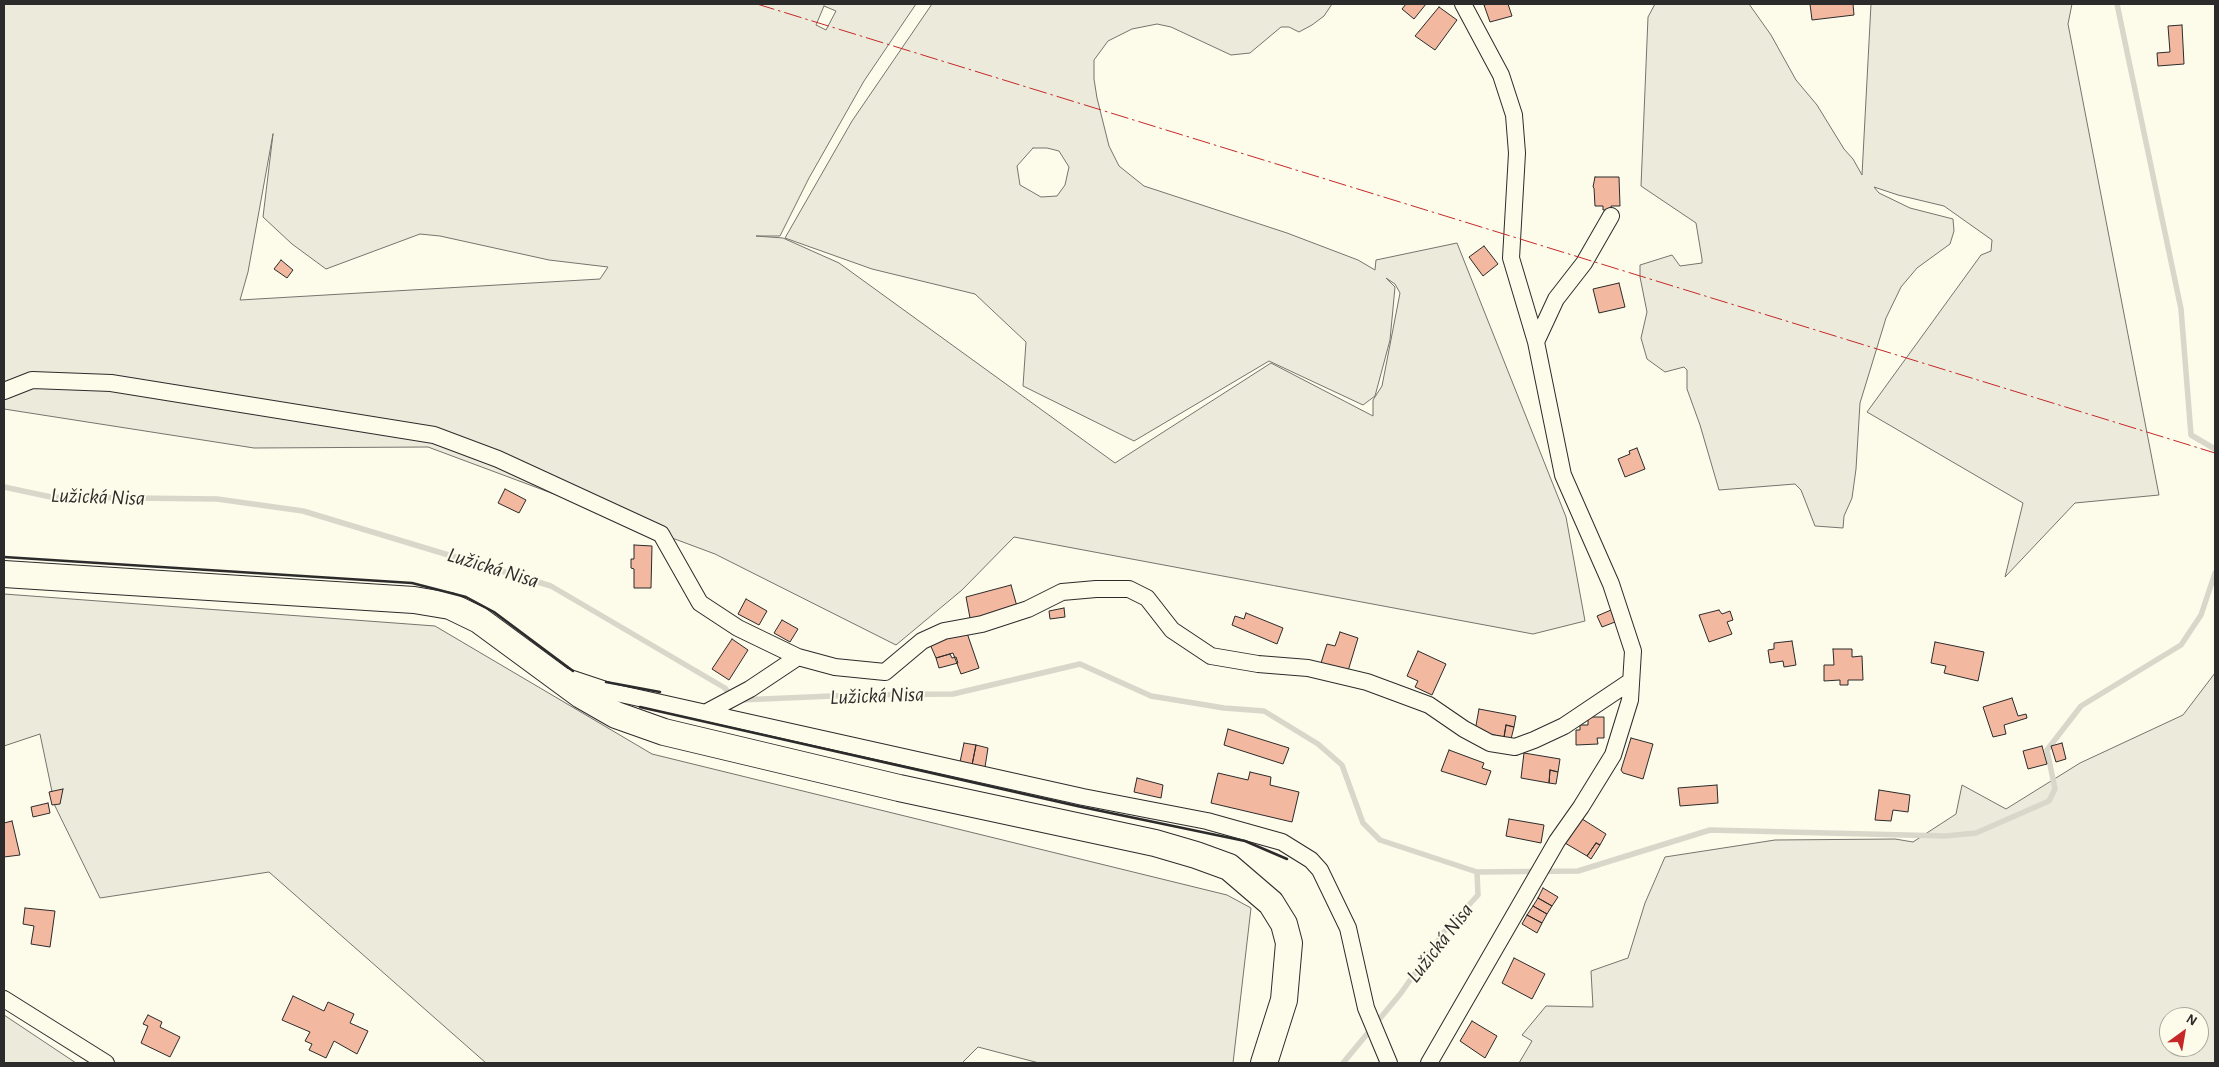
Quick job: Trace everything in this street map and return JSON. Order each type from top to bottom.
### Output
[{"type":"main road","points":[[4,574],[414,600],[450,606],[479,620],[581,695],[616,715],[664,732],[890,786],[1155,843],[1196,854],[1229,867],[1271,903],[1284,924],[1289,943],[1284,1000],[1264,1063]]},
{"type":"street","points":[[1429,1063],[1557,841],[1581,807],[1613,755],[1630,700],[1633,651],[1612,584],[1563,475],[1536,342],[1511,258],[1517,153],[1514,115],[1501,75],[1463,4]]},
{"type":"street","points":[[1536,342],[1556,299],[1584,264],[1611,216]]},
{"type":"street","points":[[4,391],[32,380],[111,383],[434,435],[498,459],[661,534],[700,603],[738,628],[798,657],[835,667],[885,672],[922,641],[944,631],[982,624],[1028,609],[1062,592],[1129,589],[1147,598],[1172,630],[1210,656],[1258,664],[1308,668],[1367,682],[1429,705],[1464,729],[1490,743],[1515,747],[1534,740],[1564,726],[1631,681]]},
{"type":"street","points":[[705,713],[750,689],[798,657]]},
{"type":"street","points":[[546,670],[612,692],[1207,822],[1282,842],[1311,860],[1320,870],[1348,928],[1366,1008],[1389,1063]]},
{"type":"street","points":[[4,999],[106,1063]]},
{"type":"shaded area","points":[[4,4],[916,4],[864,81],[809,178],[780,236],[756,236],[783,238],[839,263],[1115,463],[1271,363],[1373,416],[1373,400],[1382,386],[1400,293],[1395,284],[1386,278],[1395,287],[1390,340],[1375,396],[1363,405],[1269,361],[1134,441],[1023,386],[1026,342],[975,294],[872,269],[785,238],[852,121],[932,4],[1332,4],[1324,16],[1312,25],[1299,32],[1289,27],[1281,27],[1250,53],[1231,55],[1171,27],[1157,24],[1132,29],[1108,41],[1094,60],[1094,79],[1109,146],[1119,166],[1144,186],[1287,233],[1358,260],[1375,270],[1376,260],[1457,243],[1566,517],[1585,621],[1533,634],[1014,537],[962,590],[896,645],[715,554],[428,447],[254,448],[4,409]],"holes":[[[824,6],[836,11],[826,30],[816,25]],[[273,134],[263,217],[292,244],[326,269],[420,234],[440,236],[549,260],[608,267],[600,279],[240,300],[248,272]],[[1033,148],[1047,148],[1059,151],[1069,167],[1065,185],[1057,196],[1041,197],[1020,185],[1017,166]]]},
{"type":"shaded area","points":[[1655,4],[1749,4],[1771,35],[1796,80],[1817,105],[1862,175],[1871,4],[2072,4],[2068,24],[2159,495],[2075,503],[2005,577],[2023,503],[1867,412],[1981,255],[1991,251],[1992,240],[1944,206],[1874,187],[1879,193],[1910,208],[1953,219],[1954,231],[1950,244],[1917,268],[1901,287],[1886,318],[1860,403],[1856,469],[1852,498],[1844,516],[1843,528],[1815,526],[1801,490],[1795,484],[1719,490],[1700,425],[1687,389],[1687,370],[1684,367],[1665,372],[1647,359],[1641,338],[1647,312],[1640,277],[1640,265],[1672,255],[1680,266],[1702,263],[1696,223],[1641,186],[1648,17]]},
{"type":"shaded area","points":[[4,594],[435,626],[652,754],[1227,895],[1251,908],[1233,1063],[1039,1063],[978,1047],[962,1063],[486,1063],[269,872],[100,898],[55,806],[40,734],[4,746]]},
{"type":"shaded area","points":[[2215,673],[2215,1063],[1519,1063],[1532,1041],[1522,1035],[1546,1006],[1593,1007],[1591,971],[1628,958],[1645,903],[1665,857],[1775,840],[1895,839],[1913,842],[1956,814],[1962,785],[2006,809],[2080,763],[2183,715]]},
{"type":"shaded area","points":[[4,1015],[76,1063],[4,1063]]},
{"type":"building","points":[[1406,4],[1426,4],[1414,19],[1402,9]]},
{"type":"building","points":[[1508,4],[1512,16],[1490,22],[1484,5]]},
{"type":"building","points":[[1810,4],[1853,4],[1854,15],[1812,20]]},
{"type":"building","points":[[1439,7],[1457,20],[1435,50],[1415,36]]},
{"type":"building","points":[[2182,25],[2184,64],[2158,66],[2157,53],[2170,52],[2168,26]]},
{"type":"building","points":[[1595,177],[1619,177],[1620,206],[1611,206],[1611,210],[1603,210],[1603,206],[1595,206],[1593,187]]},
{"type":"building","points":[[1484,246],[1498,264],[1483,276],[1469,257]]},
{"type":"building","points":[[281,260],[293,270],[287,278],[274,269]]},
{"type":"building","points":[[1619,283],[1625,307],[1599,313],[1593,289]]},
{"type":"building","points":[[1637,448],[1645,469],[1625,477],[1618,459],[1630,454],[1629,451]]},
{"type":"building","points":[[505,489],[526,500],[519,513],[498,503]]},
{"type":"building","points":[[634,545],[652,546],[651,588],[634,588],[634,569],[631,568],[631,559],[634,559]]},
{"type":"building","points":[[1011,585],[1018,610],[971,623],[966,597]]},
{"type":"building","points":[[746,599],[767,611],[759,625],[738,614]]},
{"type":"building","points":[[1064,608],[1065,617],[1050,619],[1049,611]]},
{"type":"building","points":[[1611,610],[1615,622],[1602,627],[1597,616]]},
{"type":"building","points":[[1719,610],[1722,614],[1730,611],[1733,620],[1727,622],[1732,634],[1709,642],[1699,615]]},
{"type":"building","points":[[1246,613],[1283,628],[1277,644],[1232,625],[1235,616],[1244,619]]},
{"type":"building","points":[[782,620],[798,629],[790,642],[774,633]]},
{"type":"building","points":[[966,630],[979,668],[961,674],[953,653],[936,658],[929,642]]},
{"type":"building","points":[[1340,632],[1358,638],[1348,671],[1321,663],[1327,644],[1335,646]]},
{"type":"building","points":[[732,639],[748,650],[729,680],[712,669]]},
{"type":"building","points":[[1792,641],[1796,665],[1784,667],[1783,661],[1770,663],[1768,650],[1774,649],[1774,643]]},
{"type":"building","points":[[1935,642],[1984,652],[1978,681],[1944,673],[1946,666],[1931,663]]},
{"type":"building","points":[[1833,649],[1852,649],[1852,657],[1862,656],[1863,680],[1848,680],[1848,685],[1840,685],[1840,680],[1824,681],[1824,665],[1834,665]]},
{"type":"building","points":[[1418,651],[1446,664],[1432,695],[1415,687],[1418,681],[1407,676]]},
{"type":"building","points":[[950,654],[952,658],[956,657],[958,663],[939,668],[936,658]]},
{"type":"building","points":[[2012,698],[2018,716],[2026,714],[2027,718],[2004,725],[2006,734],[1993,737],[1983,707]]},
{"type":"building","points":[[1479,709],[1516,716],[1514,727],[1506,725],[1504,737],[1475,731]]},
{"type":"building","points":[[1588,717],[1604,717],[1604,738],[1597,738],[1598,744],[1576,745],[1576,730],[1580,730],[1580,725],[1588,725]]},
{"type":"building","points":[[1506,725],[1514,727],[1511,739],[1504,737]]},
{"type":"building","points":[[1228,729],[1289,748],[1283,764],[1224,745]]},
{"type":"building","points":[[1631,738],[1653,744],[1643,779],[1623,773],[1621,770]]},
{"type":"building","points":[[964,743],[976,745],[972,765],[960,762]]},
{"type":"building","points":[[2062,743],[2066,759],[2056,762],[2051,746]]},
{"type":"building","points":[[976,745],[988,748],[985,767],[972,765]]},
{"type":"building","points":[[2042,746],[2047,764],[2028,769],[2023,751]]},
{"type":"building","points":[[1449,750],[1484,763],[1482,768],[1491,771],[1486,785],[1441,771]]},
{"type":"building","points":[[1524,753],[1560,759],[1558,772],[1550,770],[1549,783],[1521,778]]},
{"type":"building","points":[[1550,770],[1558,772],[1556,784],[1549,783]]},
{"type":"building","points":[[1250,772],[1271,777],[1270,785],[1299,792],[1292,822],[1211,803],[1218,773],[1248,780]]},
{"type":"building","points":[[1137,778],[1163,785],[1161,798],[1134,792]]},
{"type":"building","points":[[1717,785],[1718,803],[1680,806],[1678,788]]},
{"type":"building","points":[[63,789],[60,804],[52,805],[49,792]]},
{"type":"building","points":[[1879,790],[1910,795],[1908,812],[1893,810],[1891,821],[1875,820]]},
{"type":"building","points":[[48,803],[50,813],[33,817],[31,807]]},
{"type":"building","points":[[1579,817],[1606,834],[1600,845],[1596,843],[1587,856],[1565,843]]},
{"type":"building","points":[[1509,819],[1544,825],[1541,843],[1506,836]]},
{"type":"building","points":[[12,821],[20,855],[4,857],[4,823]]},
{"type":"building","points":[[1596,843],[1600,845],[1591,859],[1587,856]]},
{"type":"building","points":[[1543,888],[1558,897],[1552,906],[1538,898]]},
{"type":"building","points":[[1538,898],[1552,906],[1547,914],[1533,906]]},
{"type":"building","points":[[1533,906],[1547,914],[1542,923],[1527,915]]},
{"type":"building","points":[[25,908],[55,911],[50,947],[31,944],[34,926],[23,924]]},
{"type":"building","points":[[1527,915],[1542,923],[1537,933],[1522,924]]},
{"type":"building","points":[[1514,958],[1545,974],[1532,999],[1502,983]]},
{"type":"building","points":[[293,996],[324,1011],[328,1002],[354,1014],[350,1023],[368,1031],[357,1054],[334,1041],[326,1058],[309,1050],[312,1044],[305,1041],[310,1032],[282,1020]]},
{"type":"building","points":[[148,1015],[162,1022],[160,1027],[180,1037],[170,1057],[141,1043],[148,1026],[143,1024]]},
{"type":"building","points":[[1472,1021],[1497,1036],[1485,1058],[1460,1041]]},
{"type":"waterway","points":[[2117,4],[2181,309],[2191,435],[2215,449]]},
{"type":"waterway","name":"Lužická Nisa","points":[[4,487],[51,497],[217,499],[303,511],[551,586],[725,688],[731,696]]},
{"type":"waterway","points":[[1477,872],[1578,871],[1710,830],[1945,836],[1976,833],[2049,801],[2055,789],[2047,750],[2081,706],[2181,645],[2201,615],[2215,573]]},
{"type":"waterway","name":"Lužická Nisa","points":[[740,700],[855,695],[953,694],[1080,664],[1151,696],[1224,708],[1264,711],[1318,744],[1342,765],[1363,823],[1380,840],[1477,872],[1478,895],[1444,932],[1401,993],[1343,1063]]},
{"type":"wall","points":[[4,557],[412,583],[466,597],[494,612],[573,671]]},
{"type":"wall","points":[[606,682],[660,692]]},
{"type":"wall","points":[[640,707],[1077,806],[1245,841],[1287,859]]},
{"type":"power","points":[[757,4],[2215,453]]}]
